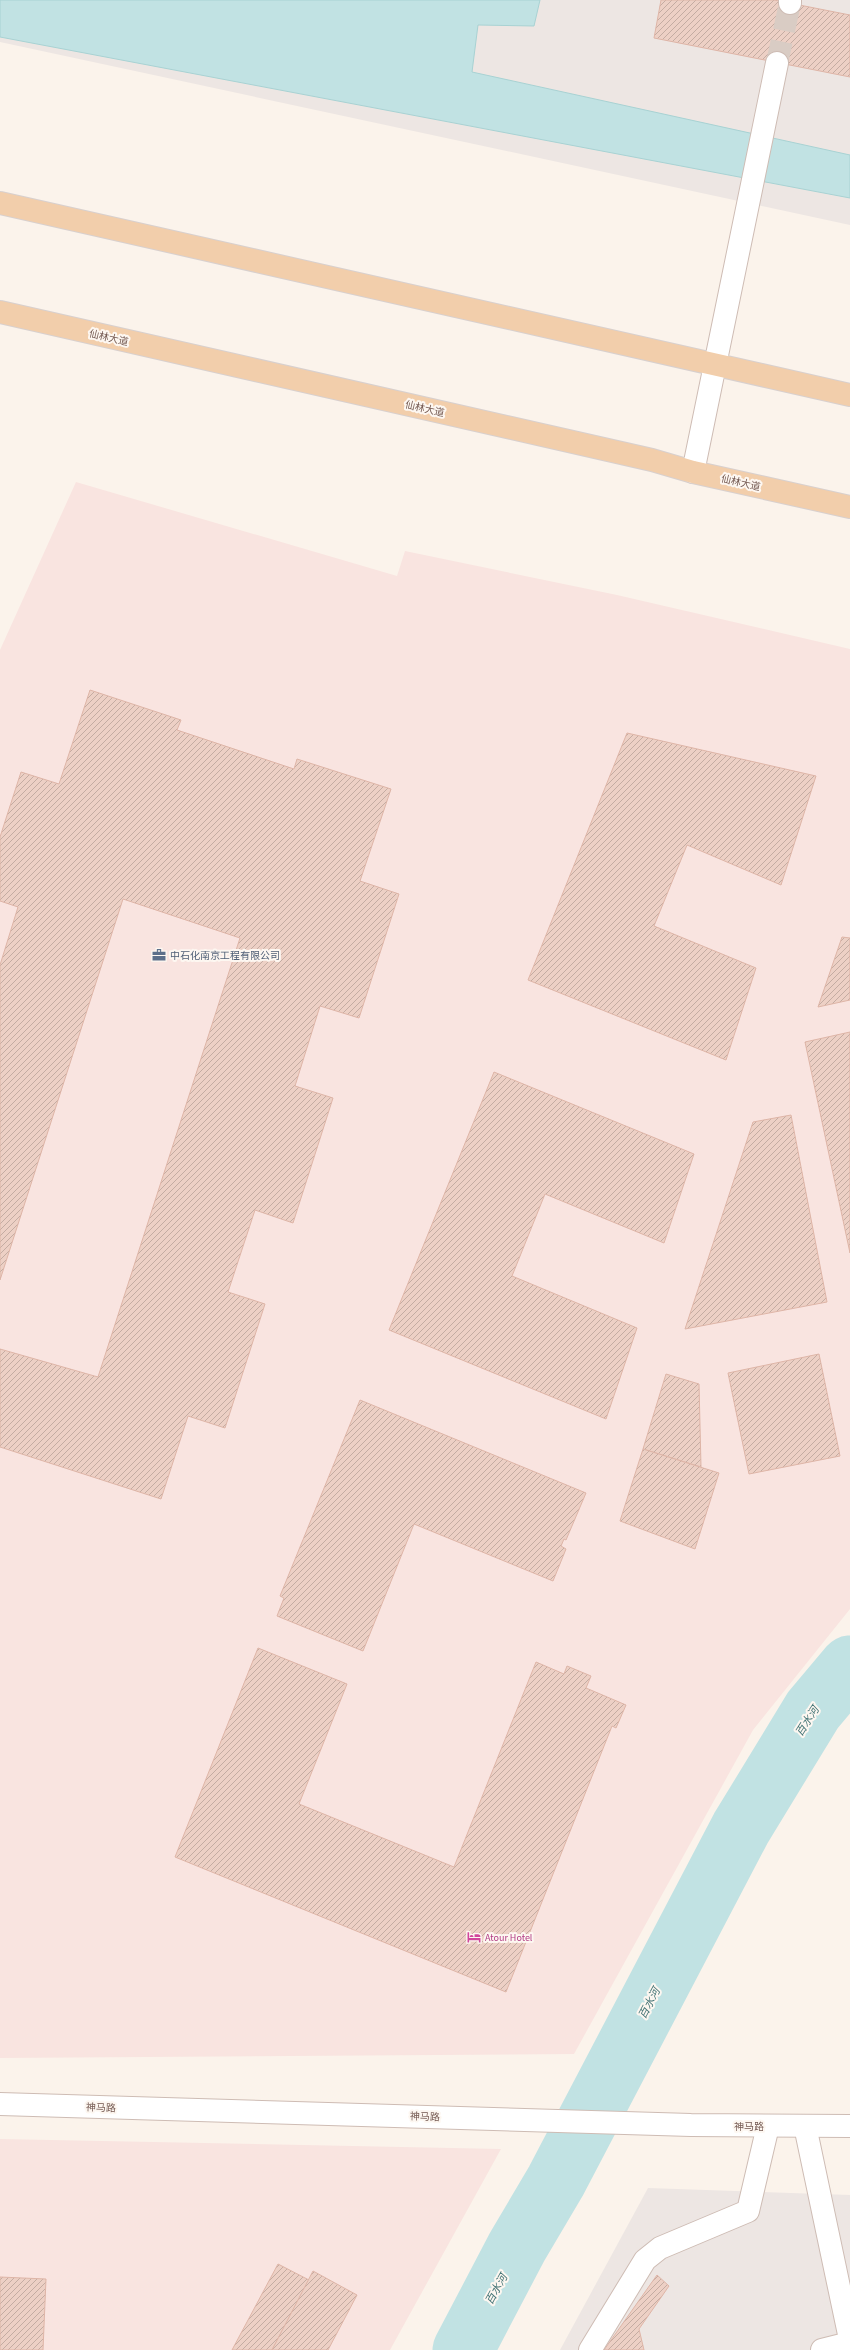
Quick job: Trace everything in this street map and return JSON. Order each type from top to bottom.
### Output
[{"type":"main road","points":[[0,204],[850,395]]},
{"type":"main road","name":"仙林大道","points":[[0,312],[645,458],[693,472],[850,507]]},
{"type":"street","points":[[693,472],[777,63]]},
{"type":"street","name":"神马路","points":[[0,2104],[691,2125],[850,2126]]},
{"type":"street","points":[[590,2350],[645,2260],[660,2248],[748,2210],[768,2126]]},
{"type":"street","points":[[805,2126],[850,2339]]},
{"type":"street","points":[[822,2350],[850,2344]]},
{"type":"shaded area","points":[[0,0],[850,0],[850,225],[0,42]]},
{"type":"shaded area","points":[[76,482],[397,576],[405,551],[617,595],[850,649],[850,1609],[753,1730],[574,2054],[0,2058],[0,650]]},
{"type":"shaded area","points":[[0,2139],[501,2149],[390,2350],[0,2350]]},
{"type":"shaded area","points":[[648,2188],[850,2195],[850,2350],[560,2350]]},
{"type":"water","points":[[0,0],[540,0],[534,26],[478,25],[472,72],[850,155],[850,198],[0,37]]},
{"type":"building","points":[[661,0],[774,0],[850,15],[850,77],[654,38]]},
{"type":"building","points":[[90,690],[181,720],[177,730],[294,769],[297,759],[391,789],[360,881],[399,894],[359,1018],[320,1006],[295,1086],[333,1098],[293,1223],[255,1210],[228,1292],[265,1304],[225,1428],[188,1416],[161,1499],[0,1447],[0,1349],[98,1377],[240,938],[123,899],[0,1280],[0,965],[18,907],[0,901],[0,837],[21,772],[59,784]]},
{"type":"building","points":[[627,733],[816,776],[781,885],[687,845],[654,926],[756,968],[726,1060],[528,980]]},
{"type":"building","points":[[842,937],[850,938],[850,1000],[818,1007]]},
{"type":"building","points":[[850,1032],[850,1253],[805,1042]]},
{"type":"building","points":[[494,1072],[694,1154],[664,1243],[545,1194],[512,1276],[637,1328],[606,1419],[389,1330]]},
{"type":"building","points":[[791,1115],[827,1302],[685,1329],[753,1122]]},
{"type":"building","points":[[819,1354],[840,1456],[749,1474],[728,1373]]},
{"type":"building","points":[[666,1374],[699,1384],[701,1467],[643,1449]]},
{"type":"building","points":[[360,1400],[586,1493],[566,1540],[564,1539],[561,1546],[566,1549],[553,1581],[414,1524],[363,1651],[277,1616],[284,1598],[280,1596]]},
{"type":"building","points":[[643,1449],[719,1473],[695,1549],[620,1521]]},
{"type":"building","points":[[258,1648],[347,1684],[299,1804],[454,1867],[536,1662],[564,1674],[567,1666],[591,1676],[586,1688],[626,1705],[616,1728],[612,1726],[506,1992],[175,1857]]},
{"type":"building","points":[[278,2264],[309,2280],[272,2350],[232,2350]]},
{"type":"building","points":[[313,2271],[357,2295],[328,2350],[272,2350]]},
{"type":"building","points":[[657,2275],[669,2286],[639,2329],[644,2350],[604,2350]]},
{"type":"building","points":[[0,2277],[46,2279],[43,2350],[0,2350]]},
{"type":"waterway","name":"百水河","points":[[463,2350],[517,2247],[556,2181],[741,1828],[813,1710],[850,1666]]},
{"type":"tunnel","points":[[777,63],[790,3]]},
{"type":"place","name":"中石化南京工程有限公司","points":[[159,955]]},
{"type":"place","name":"Atour Hotel","points":[[474,1937]]}]
